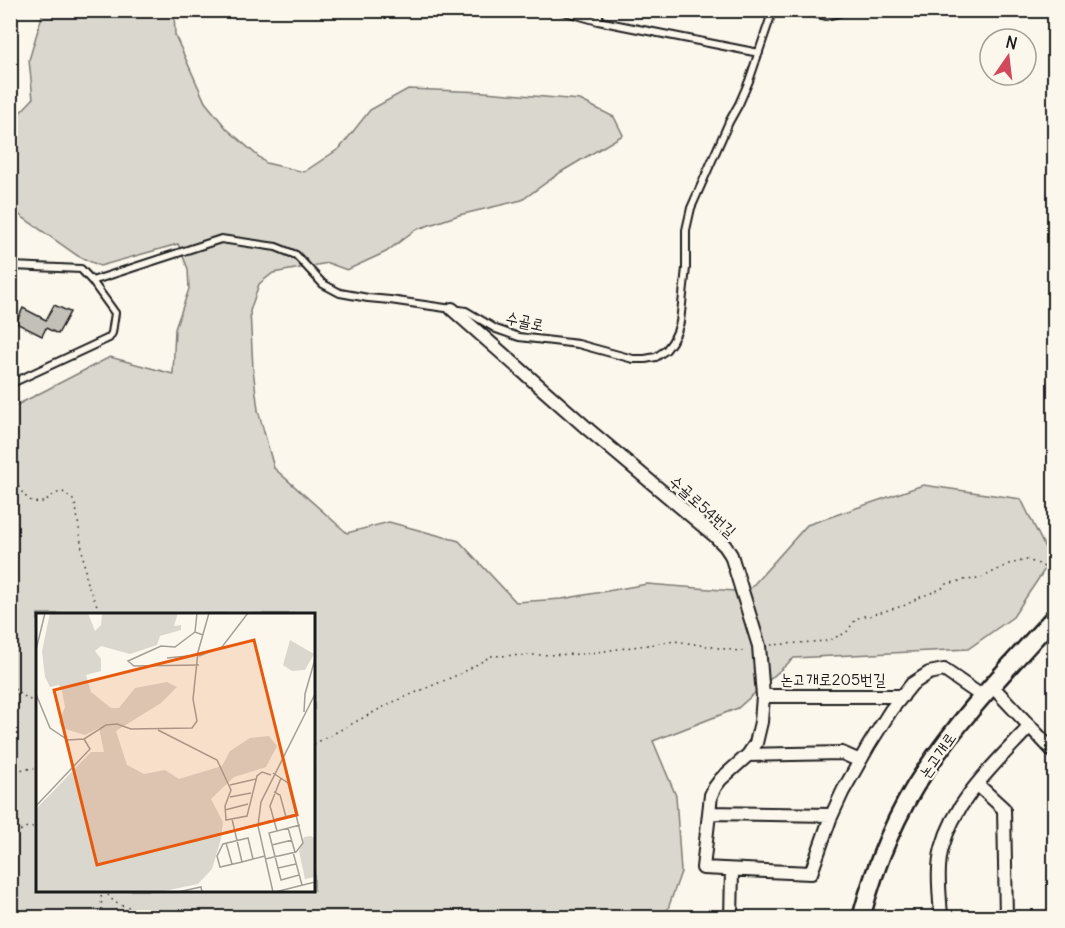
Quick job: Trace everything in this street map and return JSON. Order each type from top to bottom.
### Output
[{"type":"main road","name":"논고개로","points":[[861,918],[880,859],[898,817],[924,772],[958,725],[1054,617]]},
{"type":"street","name":"수골로54번길","points":[[452,309],[589,430],[715,536],[730,555],[759,646],[763,696],[761,722],[756,743],[748,755],[721,779],[711,795],[703,868]]},
{"type":"street","name":"논고개로205번길","points":[[703,868],[811,873],[831,815],[860,761],[891,710],[912,684],[929,673],[944,670],[987,691],[1030,726],[1054,752]]},
{"type":"street","name":"논고개로205번길","points":[[763,696],[903,696]]},
{"type":"street","points":[[941,918],[939,869],[942,849],[950,826],[962,804],[1030,726]]},
{"type":"street","points":[[748,755],[842,753],[860,761]]},
{"type":"street","points":[[978,785],[1004,809],[1006,918]]},
{"type":"street","points":[[709,813],[831,815]]},
{"type":"street","points":[[732,870],[732,918]]},
{"type":"lane","points":[[560,10],[598,21],[759,53]]},
{"type":"lane","points":[[598,21],[600,10]]},
{"type":"lane","name":"수골로","points":[[92,281],[221,239],[276,247],[296,255],[323,284],[340,293],[466,311],[496,329],[519,337],[578,344],[633,358],[656,357],[666,350],[678,332],[686,268],[686,230],[691,208],[729,122],[740,104],[773,10]]},
{"type":"lane","points":[[799,10],[827,16],[851,10]]},
{"type":"lane","points":[[10,264],[12,266],[81,269],[115,313],[109,338],[10,384]]},
{"type":"path","points":[[10,404],[10,409]]},
{"type":"path","points":[[10,464],[18,486],[30,501],[37,503],[44,501],[59,491],[73,500],[76,507],[87,584],[100,613]]},
{"type":"path","points":[[315,743],[391,704],[462,673],[491,656],[583,654],[675,641],[738,651],[759,646],[826,641],[846,633],[856,619],[862,616],[871,616],[906,605],[947,584],[979,579],[1009,564],[1026,560],[1039,564],[1047,569],[1054,578]]},
{"type":"path","points":[[10,685],[36,704]]},
{"type":"path","points":[[10,768],[15,770],[36,768]]},
{"type":"path","points":[[10,837],[27,827],[36,827]]},
{"type":"path","points":[[102,918],[103,892]]},
{"type":"path","points":[[104,892],[114,902],[123,906],[145,913],[183,918]]},
{"type":"shaded area","points":[[41,10],[174,11],[175,35],[205,102],[227,129],[266,163],[304,172],[340,148],[370,110],[408,89],[485,92],[580,100],[614,117],[623,135],[561,172],[522,200],[459,215],[415,230],[386,252],[347,270],[328,263],[273,273],[259,284],[250,311],[253,369],[258,410],[274,468],[347,533],[389,522],[459,541],[516,602],[562,599],[647,584],[747,592],[807,525],[923,485],[1021,499],[1051,560],[1013,617],[968,649],[794,658],[738,708],[653,741],[676,796],[681,872],[665,917],[11,917],[11,408],[110,357],[173,374],[175,329],[189,289],[188,269],[178,244],[100,266],[78,256],[11,209],[10,123],[33,99],[29,60],[42,16]]},
{"type":"building","points":[[54,305],[70,312],[58,334],[46,328],[42,336],[16,323],[23,308],[46,320]]}]
